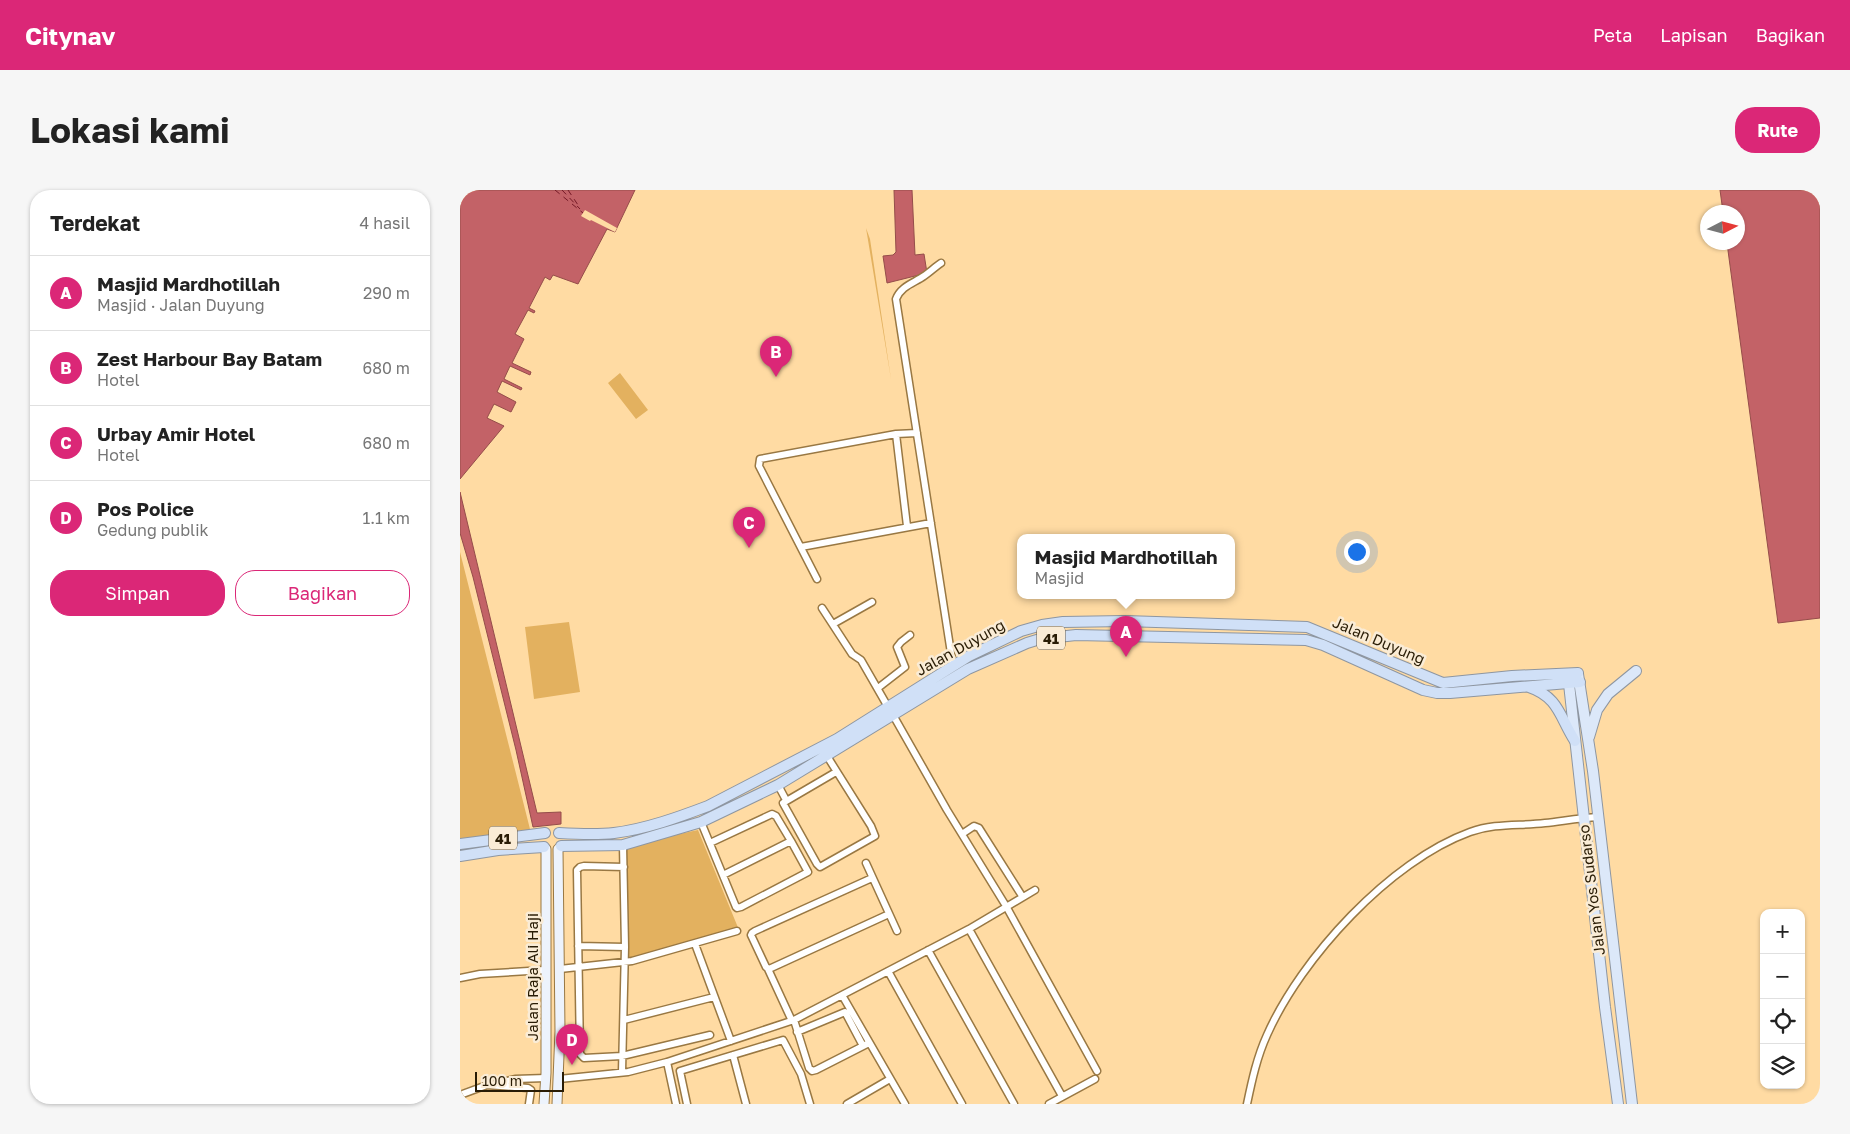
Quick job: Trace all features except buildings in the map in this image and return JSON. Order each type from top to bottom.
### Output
[{"type":"highway","name":"Jalan Duyung","points":[[559,848],[623,845],[701,822],[782,782],[827,756],[969,656],[1030,628],[1063,622],[1125,621],[1307,627],[1444,682],[1512,676],[1573,678]]},
{"type":"highway","points":[[1125,621],[1125,636]]},
{"type":"highway","name":"Jalan Duyung","points":[[559,834],[613,833],[686,814],[708,806],[968,669],[1026,643],[1067,636],[1301,639],[1322,645],[1430,692],[1457,693],[1527,686],[1573,678]]},
{"type":"highway","points":[[1527,686],[1540,691],[1552,700],[1558,708],[1574,741]]},
{"type":"highway","points":[[779,770],[782,782]]},
{"type":"highway","name":"41","points":[[460,844],[554,831],[559,834]]},
{"type":"highway","points":[[545,833],[542,842],[545,848]]},
{"type":"highway","points":[[559,834],[562,839],[559,848]]},
{"type":"highway","name":"41","points":[[460,856],[498,850],[545,848],[552,851],[559,848]]},
{"type":"main road","points":[[1588,740],[1597,710],[1608,694],[1636,671]]},
{"type":"main road","name":"Jalan Yos Sudarso","points":[[1573,678],[1588,740],[1632,1104]]},
{"type":"main road","name":"Jalan Yos Sudarso","points":[[1573,678],[1574,741],[1618,1104]]},
{"type":"main road","name":"Jalan Raja Ali Haji","points":[[544,1104],[546,1078],[545,848]]},
{"type":"main road","name":"Jalan Raja Ali Haji","points":[[557,1104],[560,969],[559,848]]},
{"type":"main road","points":[[546,896],[559,896]]},
{"type":"street","points":[[941,263],[925,276],[905,287],[896,299],[953,666]]},
{"type":"street","points":[[817,579],[759,466],[760,459],[765,456],[916,432]]},
{"type":"street","points":[[896,434],[908,526]]},
{"type":"street","points":[[801,547],[931,523]]},
{"type":"street","points":[[832,624],[872,602]]},
{"type":"street","points":[[822,608],[852,654],[860,658],[878,688],[947,810],[1006,906],[1097,1071]]},
{"type":"street","points":[[878,688],[905,667],[897,647],[900,642],[910,635]]},
{"type":"street","points":[[827,756],[871,826],[875,836],[820,867],[783,803],[836,772]]},
{"type":"street","points":[[782,782],[786,800]]},
{"type":"street","points":[[701,822],[736,907],[741,907],[807,873],[807,868],[791,841],[776,816],[772,814],[710,843]]},
{"type":"street","points":[[1247,1104],[1256,1064],[1277,1014],[1313,958],[1326,942],[1389,882],[1420,858],[1469,833],[1498,825],[1543,824],[1598,817]]},
{"type":"street","points":[[962,834],[977,826],[1022,896]]},
{"type":"street","points":[[723,875],[791,841]]},
{"type":"street","points":[[622,1072],[625,947],[623,845]]},
{"type":"street","points":[[866,864],[897,931]]},
{"type":"street","points":[[624,867],[584,866],[578,868],[580,1054],[584,1058],[622,1056],[710,1035]]},
{"type":"street","points":[[866,1044],[813,1071],[809,1068],[793,1020],[751,935],[872,878]]},
{"type":"street","points":[[559,1079],[622,1072],[667,1062],[793,1020],[969,929],[1035,890]]},
{"type":"street","points":[[768,969],[889,914]]},
{"type":"street","points":[[969,929],[1062,1096]]},
{"type":"street","points":[[560,969],[624,962],[737,931]]},
{"type":"street","points":[[695,944],[731,1042]]},
{"type":"street","points":[[578,946],[625,947]]},
{"type":"street","points":[[928,950],[1014,1104]]},
{"type":"street","points":[[460,978],[480,974],[545,970]]},
{"type":"street","points":[[888,972],[962,1104]]},
{"type":"street","points":[[842,995],[866,1044]]},
{"type":"street","points":[[624,1020],[714,997]]},
{"type":"street","points":[[798,1032],[845,1012],[905,1104]]},
{"type":"street","points":[[687,1104],[680,1071],[783,1040],[800,1074],[810,1104]]},
{"type":"street","points":[[732,1055],[746,1104]]},
{"type":"street","points":[[667,1062],[676,1104]]},
{"type":"street","points":[[460,1095],[487,1085],[515,1079],[546,1078]]},
{"type":"street","points":[[847,1104],[890,1079]]},
{"type":"street","points":[[1049,1104],[1095,1079]]},
{"type":"street","points":[[487,1085],[528,1088],[531,1090],[529,1104]]},
{"type":"shaded area","points":[[460,190],[635,190],[615,232],[607,229],[578,284],[553,275],[550,280],[545,277],[529,308],[535,311],[534,313],[528,310],[515,334],[524,339],[512,363],[531,372],[530,375],[510,366],[504,379],[522,388],[521,390],[502,381],[497,392],[516,402],[511,412],[494,404],[487,418],[504,426],[460,479]]},
{"type":"shaded area","points":[[894,190],[912,190],[915,255],[924,254],[927,273],[887,283],[883,256],[893,255],[896,252]]},
{"type":"shaded area","points":[[1720,190],[1820,190],[1820,618],[1778,623],[1728,250],[1745,250],[1745,205],[1722,205]]},
{"type":"shaded area","points":[[866,228],[870,239],[891,379]]},
{"type":"shaded area","points":[[620,373],[648,410],[636,419],[608,383]]},
{"type":"shaded area","points":[[460,492],[537,813],[561,812],[561,824],[533,827],[516,750],[473,577],[460,533]]},
{"type":"shaded area","points":[[460,552],[532,837],[460,847]]},
{"type":"shaded area","points":[[569,622],[580,692],[534,699],[525,627]]},
{"type":"shaded area","points":[[698,830],[739,930],[626,961],[623,846]]},
{"type":"pier","points":[[585,210],[617,228],[615,232],[581,216]]},
{"type":"ferry route","points":[[555,190],[583,213]]},
{"type":"ferry route","points":[[562,190],[580,209]]},
{"type":"ferry route","points":[[568,190],[580,208]]},
{"type":"place","name":"Zest Harbour Bay Batam","points":[[776,377]]},
{"type":"place","name":"Urbay Amir Hotel","points":[[749,548]]},
{"type":"place","name":"Masjid Mardhotillah","points":[[1126,657]]},
{"type":"place","name":"Pos Police","points":[[572,1065]]}]
